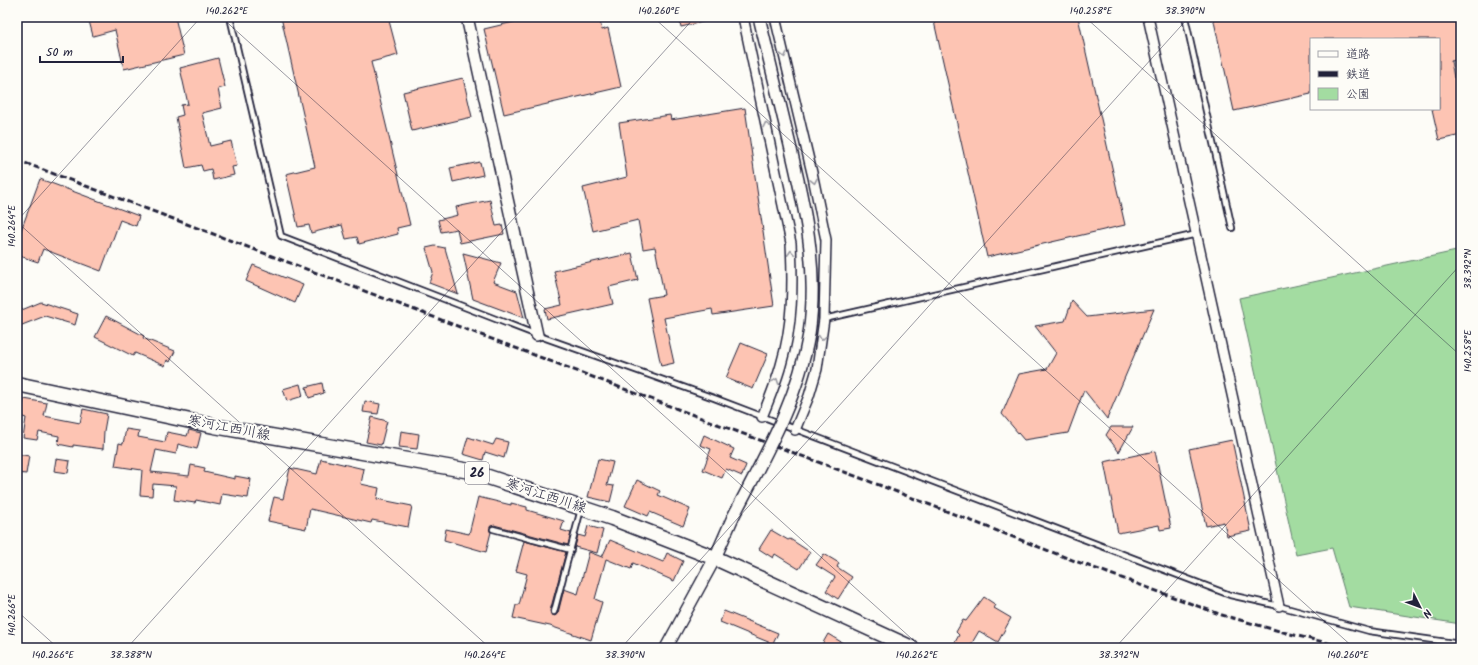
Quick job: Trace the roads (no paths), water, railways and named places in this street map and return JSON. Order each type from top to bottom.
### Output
[{"type":"main road","name":"寒河江西川線","points":[[17,384],[214,426],[470,470],[582,508],[715,558],[912,648]]},
{"type":"street","points":[[466,17],[537,335]]},
{"type":"street","points":[[743,17],[790,236],[793,278],[790,324],[782,365],[762,417]]},
{"type":"street","points":[[666,648],[715,558],[785,415],[809,334],[813,288],[811,247],[801,188],[759,17]]},
{"type":"street","points":[[774,17],[813,177],[826,240],[824,319],[817,369],[809,396],[795,430]]},
{"type":"street","points":[[1148,17],[1279,606]]},
{"type":"lane","points":[[230,17],[281,236],[537,335],[762,417],[1230,595],[1279,606],[1370,631],[1461,644]]},
{"type":"lane","points":[[1185,17],[1232,228]]},
{"type":"lane","points":[[824,319],[1197,234]]},
{"type":"lane","points":[[554,612],[582,508]]},
{"type":"lane","points":[[493,529],[571,550]]},
{"type":"railway","points":[[17,160],[879,485],[1075,561],[1222,615],[1348,648]]}]
